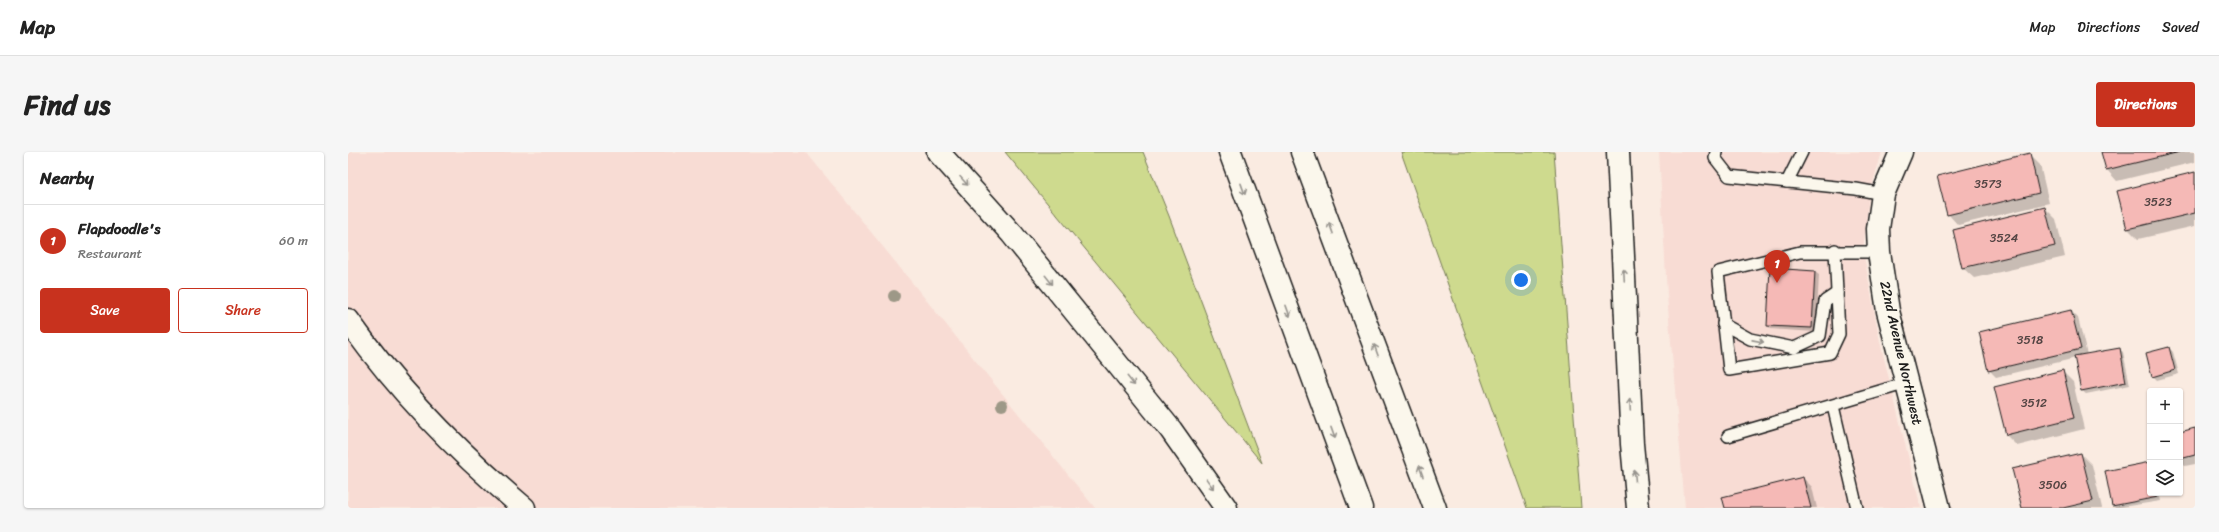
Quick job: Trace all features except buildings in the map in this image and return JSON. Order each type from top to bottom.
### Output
[{"type":"main road","points":[[938,152],[1012,234],[1166,424],[1226,508]]},
{"type":"main road","points":[[1230,152],[1361,508]]},
{"type":"main road","points":[[1302,152],[1435,508]]},
{"type":"main road","points":[[1618,152],[1632,444],[1638,508]]},
{"type":"main road","name":"22nd Avenue Northwest","points":[[1901,152],[1883,194],[1878,229],[1879,252],[1888,311],[1939,508]]},
{"type":"main road","points":[[348,320],[397,383],[440,431],[482,472],[524,508]]},
{"type":"lane","points":[[1716,152],[1715,158],[1729,176],[1856,189],[1883,194]]},
{"type":"lane","points":[[1787,182],[1802,152]]},
{"type":"lane","points":[[1835,250],[1839,334],[1830,353],[1729,370],[1718,272],[1800,252],[1835,250],[1879,252]]},
{"type":"lane","points":[[1723,324],[1750,339],[1794,348],[1820,336],[1825,301],[1837,293]]},
{"type":"lane","points":[[1728,436],[1907,383]]},
{"type":"lane","points":[[1833,406],[1857,508]]},
{"type":"shaded area","points":[[348,152],[806,152],[1095,508],[348,508]]},
{"type":"shaded area","points":[[1659,152],[1882,152],[1869,196],[1863,251],[1880,342],[1921,508],[1685,508],[1667,295]]},
{"type":"green space","points":[[1005,152],[1143,152],[1169,216],[1262,463]]},
{"type":"green space","points":[[1401,152],[1554,152],[1581,508],[1527,508]]},
{"type":"place","name":"Flapdoodle's","points":[[1777,283]]}]
